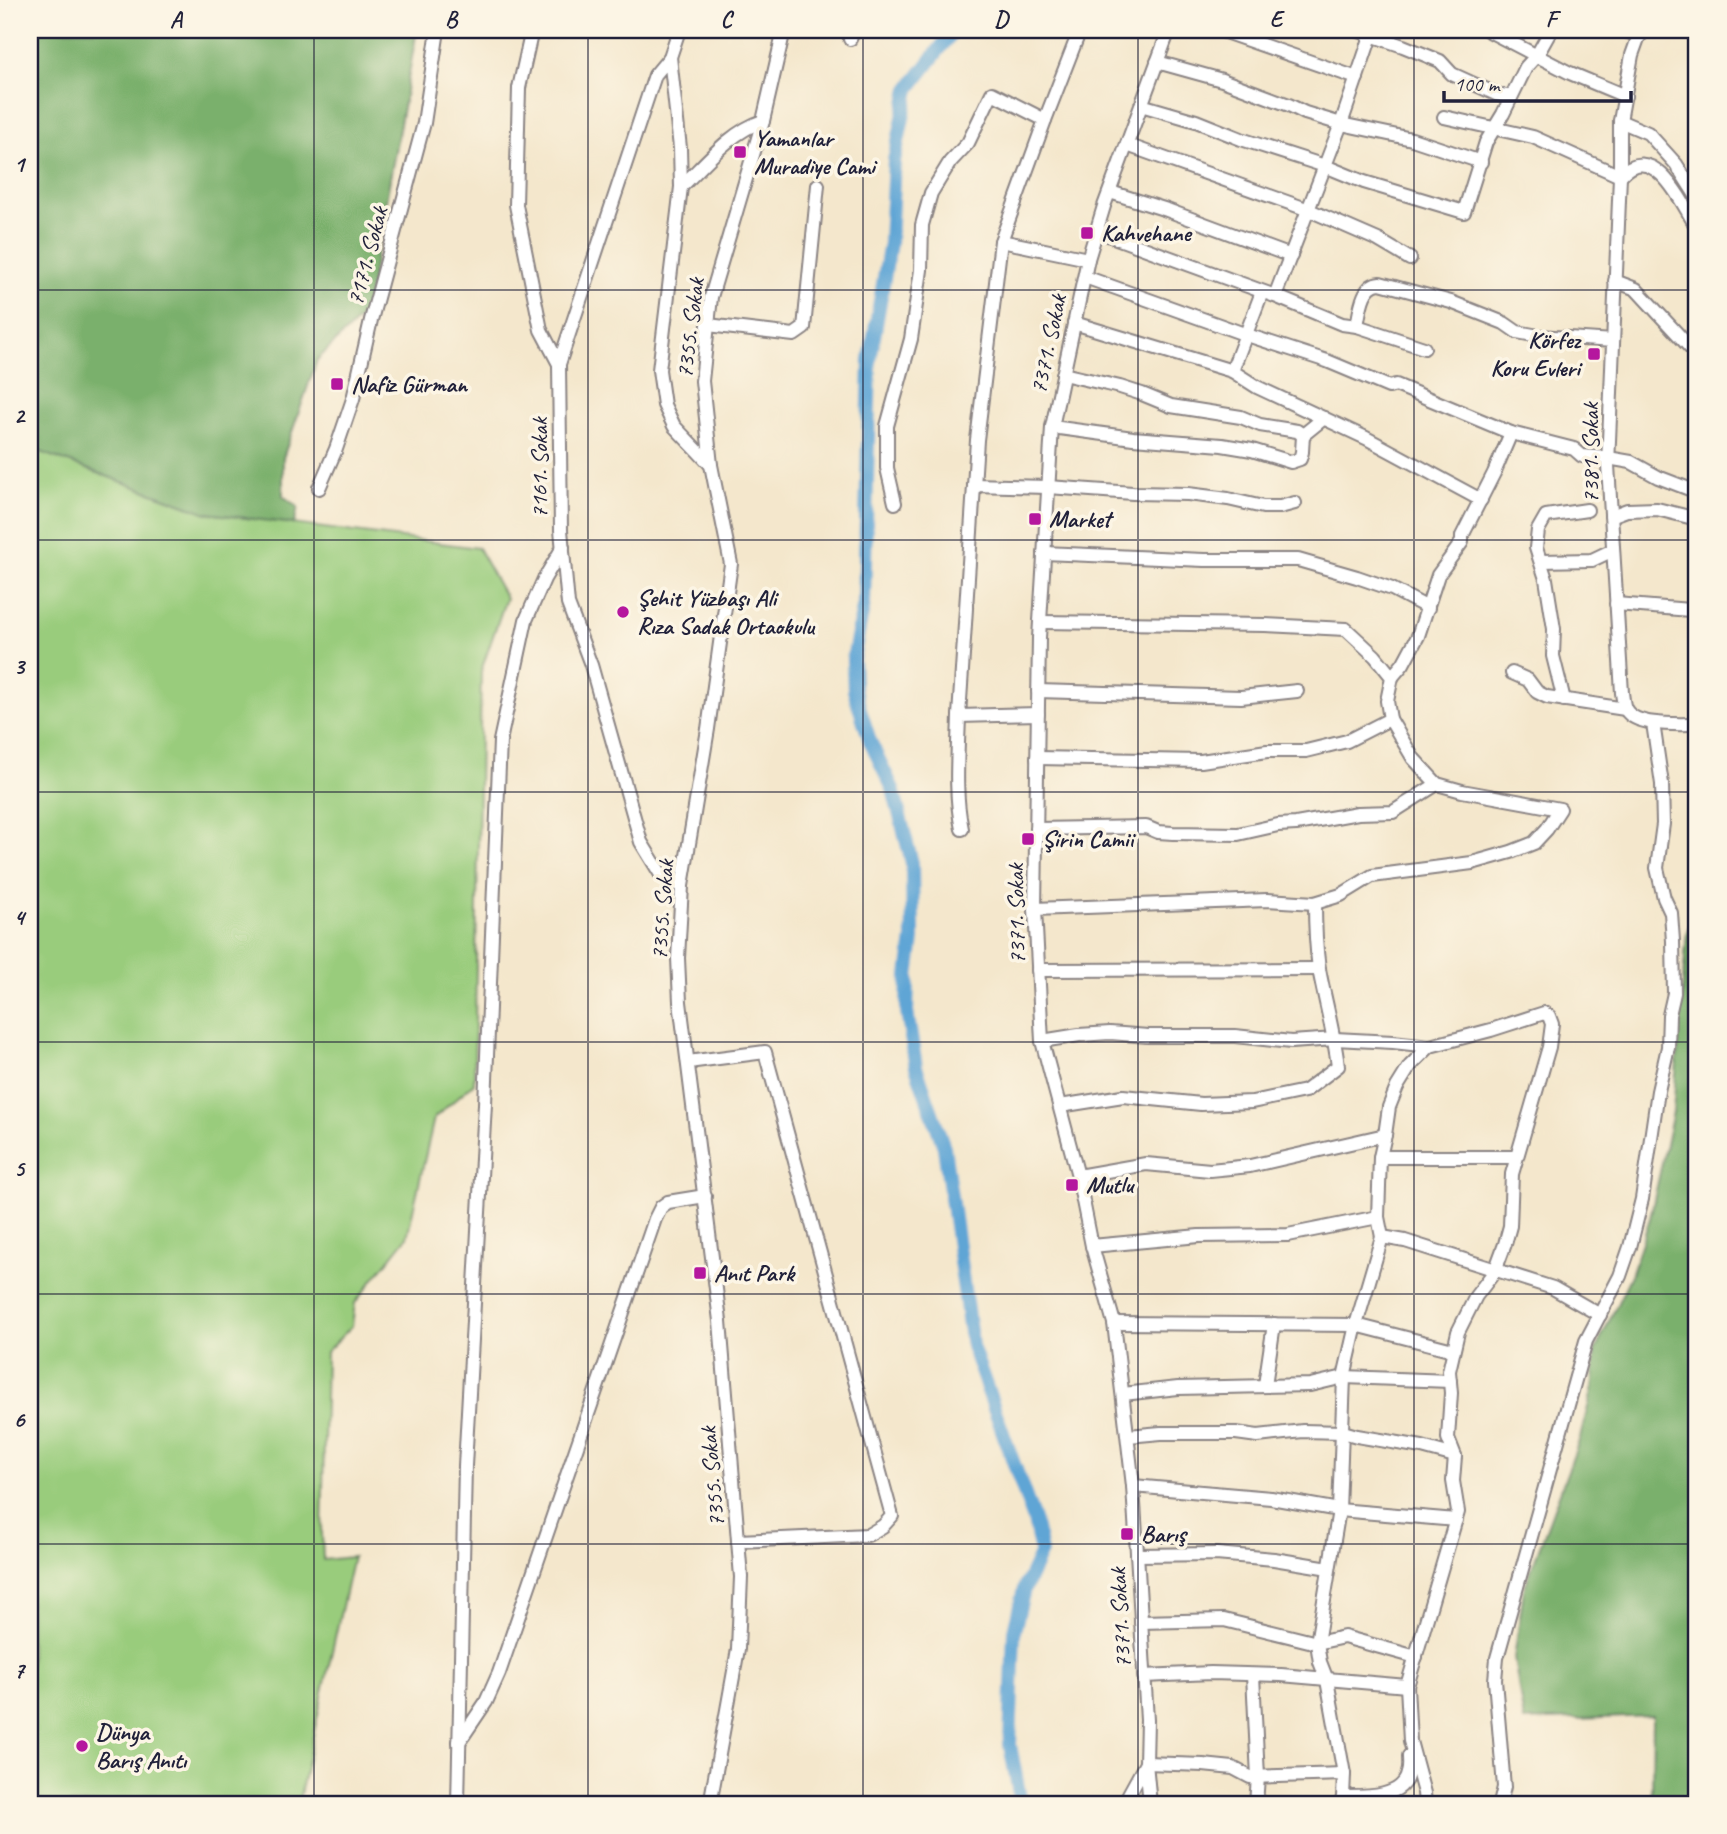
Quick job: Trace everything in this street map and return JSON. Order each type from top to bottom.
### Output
[{"type":"street","name":"7171. Sokak","points":[[319,488],[353,399],[371,320],[424,123],[438,30]]},
{"type":"street","name":"7161. Sokak","points":[[532,30],[519,88],[516,205],[541,330],[559,364],[562,547],[568,604],[591,665],[641,842],[660,873],[682,886]]},
{"type":"street","points":[[559,364],[655,75],[670,58],[679,30]]},
{"type":"street","name":"7355. Sokak","points":[[709,1804],[737,1649],[741,1577],[720,1321],[680,1002],[678,958],[682,886],[731,564],[711,465],[702,381],[711,297],[763,121],[784,30]]},
{"type":"street","points":[[962,829],[957,785],[959,716],[974,485],[1001,241],[1080,30]]},
{"type":"street","name":"7371. Sokak","points":[[1150,1804],[1133,1486],[1114,1323],[1092,1246],[1078,1176],[1042,1041],[1035,909],[1040,622],[1052,427],[1088,259],[1169,30]]},
{"type":"street","points":[[1219,30],[1356,78]]},
{"type":"street","points":[[1356,30],[1372,32],[1440,61],[1452,74],[1496,94],[1511,97]]},
{"type":"street","points":[[1487,30],[1570,73],[1625,96]]},
{"type":"street","points":[[1141,106],[1196,121],[1364,182],[1464,212],[1486,142],[1526,67],[1537,55],[1551,30]]},
{"type":"street","points":[[1622,30],[1641,33]]},
{"type":"street","points":[[1233,371],[1247,335],[1291,256],[1341,124],[1372,32]]},
{"type":"street","name":"7381. Sokak","points":[[1625,709],[1608,458],[1620,121],[1632,55],[1641,33]]},
{"type":"street","points":[[670,58],[680,148],[681,187],[659,370],[664,405],[674,426],[711,465]]},
{"type":"street","points":[[1157,62],[1222,80],[1341,124],[1412,139],[1481,162]]},
{"type":"street","points":[[895,503],[887,468],[887,426],[911,339],[921,270],[922,225],[931,193],[950,162],[968,143],[992,93],[1045,120]]},
{"type":"street","points":[[1444,117],[1533,137],[1620,176],[1626,169],[1634,166],[1652,166],[1670,185],[1697,228]]},
{"type":"street","points":[[681,187],[723,146],[748,126],[763,121]]},
{"type":"street","points":[[1620,121],[1648,133],[1676,164],[1697,197]]},
{"type":"street","points":[[1127,145],[1309,210],[1378,240],[1410,259]]},
{"type":"street","points":[[708,325],[794,335],[804,328],[818,185]]},
{"type":"street","points":[[1110,192],[1291,256]]},
{"type":"street","points":[[1097,231],[1342,324],[1357,326],[1424,348]]},
{"type":"street","points":[[1001,241],[1088,259]]},
{"type":"street","points":[[1084,277],[1327,361],[1389,387],[1396,385],[1511,433],[1574,449],[1582,456],[1630,462],[1658,477],[1697,492]]},
{"type":"street","points":[[1615,281],[1636,289],[1697,355]]},
{"type":"street","points":[[1357,326],[1368,288],[1374,283],[1380,283],[1451,302],[1504,323],[1517,332],[1613,341]]},
{"type":"street","points":[[1074,323],[1233,371],[1257,387],[1366,438],[1481,500]]},
{"type":"street","points":[[1063,374],[1120,387],[1171,407],[1241,417],[1260,425],[1297,431],[1303,435]]},
{"type":"street","points":[[1052,427],[1252,450],[1291,462],[1300,459],[1303,435],[1324,418]]},
{"type":"street","points":[[1035,909],[1266,900],[1315,903],[1340,895],[1373,876],[1472,863],[1534,843],[1560,809],[1437,784],[1413,758],[1390,719],[1387,701],[1392,677],[1403,664],[1418,636],[1438,575],[1462,542],[1462,536],[1511,433]]},
{"type":"street","points":[[974,485],[1188,494],[1228,499],[1263,508],[1295,503]]},
{"type":"street","points":[[1611,516],[1627,510],[1657,509],[1697,519]]},
{"type":"street","points":[[1564,700],[1553,656],[1554,629],[1546,579],[1536,548],[1538,530],[1546,516],[1587,510]]},
{"type":"street","points":[[458,1804],[465,1466],[485,1104],[500,741],[526,620],[562,547]]},
{"type":"street","points":[[1541,561],[1592,560],[1613,550]]},
{"type":"street","points":[[1044,553],[1298,560],[1392,589],[1428,608]]},
{"type":"street","points":[[1616,604],[1690,610],[1697,608]]},
{"type":"street","points":[[1040,622],[1265,625],[1346,629],[1376,656],[1392,677]]},
{"type":"street","points":[[1511,673],[1528,680],[1537,692],[1547,697],[1625,709],[1635,720],[1697,724]]},
{"type":"street","points":[[1038,691],[1241,697],[1297,691]]},
{"type":"street","points":[[959,716],[1038,714]]},
{"type":"street","points":[[1037,758],[1201,761],[1267,751],[1306,751],[1347,741],[1390,719]]},
{"type":"street","points":[[1500,1804],[1504,1787],[1495,1680],[1497,1658],[1586,1341],[1620,1276],[1630,1247],[1642,1199],[1658,1091],[1668,1046],[1669,1015],[1674,993],[1671,913],[1664,898],[1657,868],[1663,824],[1662,784],[1653,723]]},
{"type":"street","points":[[1037,829],[1146,827],[1158,832],[1238,834],[1358,813],[1393,811],[1437,784]]},
{"type":"street","points":[[1060,1106],[1123,1096],[1201,1104],[1252,1102],[1305,1091],[1338,1066],[1320,969],[1315,931],[1315,903]]},
{"type":"street","points":[[1038,970],[1320,969]]},
{"type":"street","points":[[1042,1041],[1110,1033],[1148,1037],[1235,1035],[1291,1042],[1335,1039],[1430,1046],[1534,1015],[1544,1013],[1549,1016],[1552,1024],[1549,1047],[1511,1174],[1510,1226],[1495,1270],[1476,1296],[1458,1332],[1449,1371],[1451,1393],[1448,1438],[1455,1456],[1453,1481],[1458,1512],[1407,1686],[1410,1741],[1408,1774],[1400,1786],[1391,1792],[1342,1801],[1344,1774],[1327,1680],[1317,1643],[1339,1510],[1344,1377],[1382,1237],[1378,1217],[1380,1157],[1389,1107],[1410,1066],[1430,1046]]},
{"type":"street","points":[[688,1062],[765,1052],[892,1516],[883,1526],[868,1535],[738,1541]]},
{"type":"street","points":[[1078,1176],[1146,1164],[1210,1170],[1250,1166],[1385,1135]]},
{"type":"street","points":[[1380,1157],[1516,1157]]},
{"type":"street","points":[[459,1743],[486,1702],[499,1673],[655,1219],[661,1207],[668,1202],[705,1196]]},
{"type":"street","points":[[1092,1246],[1199,1236],[1288,1235],[1378,1217]]},
{"type":"street","points":[[1382,1237],[1405,1241],[1553,1288],[1600,1315]]},
{"type":"street","points":[[1114,1323],[1356,1325],[1453,1350]]},
{"type":"street","points":[[1265,1385],[1273,1324]]},
{"type":"street","points":[[1123,1394],[1178,1388],[1310,1385],[1344,1377],[1450,1381]]},
{"type":"street","points":[[1128,1436],[1236,1433],[1258,1436],[1343,1432],[1455,1456]]},
{"type":"street","points":[[1133,1486],[1272,1498],[1339,1510],[1456,1520]]},
{"type":"street","points":[[1137,1556],[1216,1554],[1274,1559],[1329,1568]]},
{"type":"street","points":[[1141,1622],[1224,1620],[1317,1643],[1344,1637],[1416,1657]]},
{"type":"street","points":[[1144,1676],[1211,1673],[1281,1675],[1407,1686]]},
{"type":"street","points":[[1253,1675],[1258,1777],[1256,1804]]},
{"type":"street","points":[[1410,1741],[1425,1804]]},
{"type":"street","points":[[1125,1804],[1146,1763],[1233,1768],[1250,1777],[1344,1774]]},
{"type":"green space","points":[[30,30],[417,30],[366,312],[317,360],[283,458],[283,496],[298,507],[294,524],[207,513],[30,448]]},
{"type":"green space","points":[[30,448],[207,513],[478,548],[506,598],[481,671],[474,1083],[434,1118],[407,1237],[355,1303],[352,1326],[326,1352],[323,1560],[353,1557],[298,1804],[30,1804]]},
{"type":"green space","points":[[1697,912],[1697,1804],[1652,1804],[1653,1716],[1524,1721],[1514,1658],[1524,1589],[1580,1438],[1592,1391],[1595,1351],[1631,1275],[1650,1218],[1673,1112],[1687,931]]},
{"type":"waterway","points":[[954,30],[909,89],[894,161],[890,243],[870,360],[864,603],[853,659],[854,690],[870,741],[893,789],[912,863],[913,939],[907,1012],[916,1067],[944,1147],[972,1346],[1034,1520],[1041,1552],[1024,1589],[1014,1631],[1010,1745],[1021,1804]]},
{"type":"place","name":"Yamanlar Muradiye Cami","points":[[740,152]]},
{"type":"place","name":"Kahvehane","points":[[1087,233]]},
{"type":"place","name":"Körfez Koru Evleri","points":[[1594,354]]},
{"type":"place","name":"Nafiz Gürman","points":[[337,384]]},
{"type":"place","name":"Market","points":[[1035,519]]},
{"type":"place","name":"Şehit Yüzbaşı Ali Rıza Sadak Ortaokulu","points":[[623,612]]},
{"type":"place","name":"Şirin Camii","points":[[1028,839]]},
{"type":"place","name":"Mutlu","points":[[1072,1185]]},
{"type":"place","name":"Anıt Park","points":[[700,1273]]},
{"type":"place","name":"Barış","points":[[1127,1534]]},
{"type":"place","name":"Dünya Barış Anıtı","points":[[82,1746]]}]
